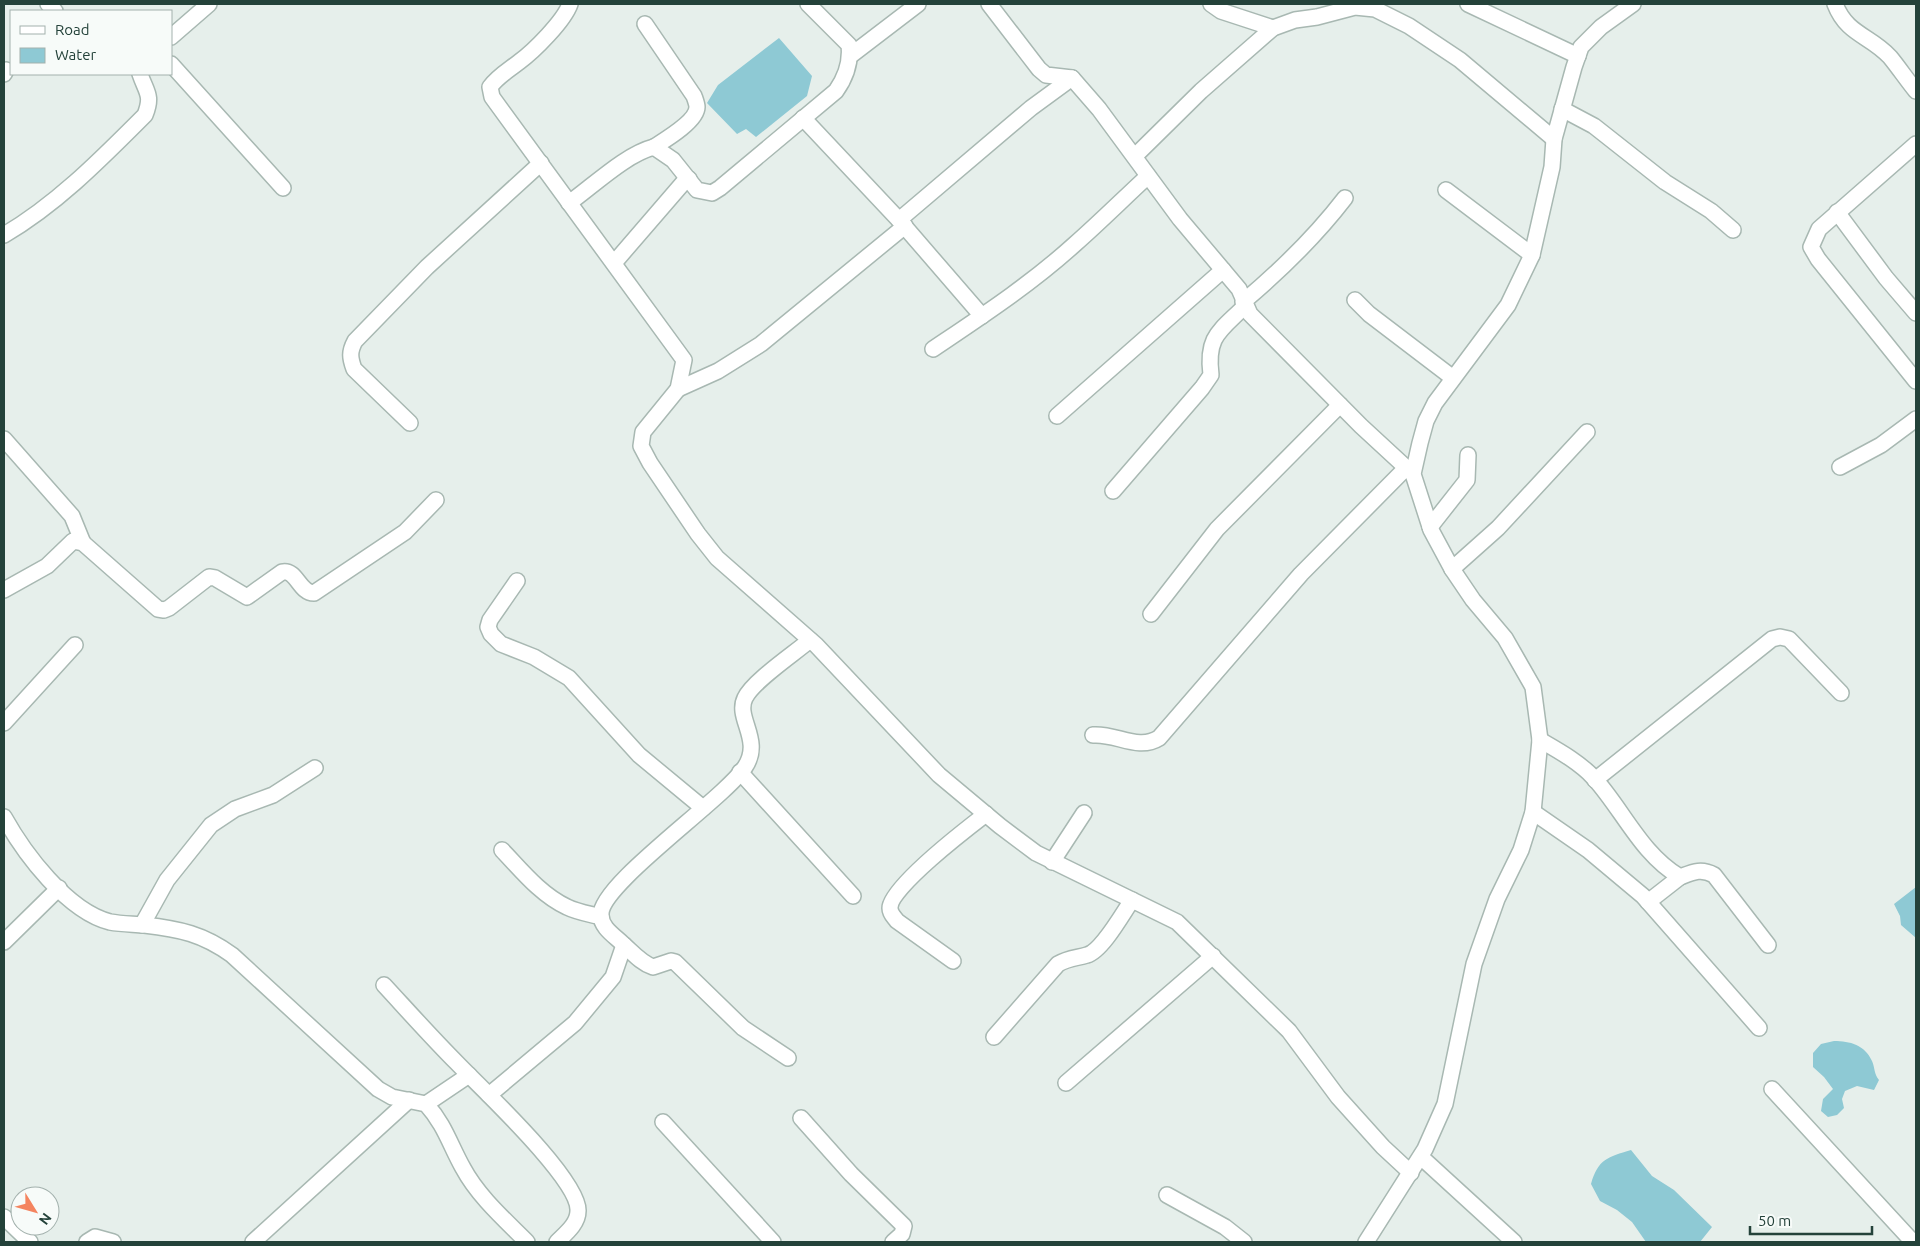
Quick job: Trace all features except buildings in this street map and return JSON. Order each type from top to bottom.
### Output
[{"type":"street","points":[[172,36],[209,4]]},
{"type":"street","points":[[570,4],[560,20],[546,36],[521,61],[496,79],[490,87],[492,97],[684,360],[678,389]]},
{"type":"street","points":[[654,148],[673,160],[697,190],[712,193],[839,88],[848,68],[849,45],[808,4]]},
{"type":"street","points":[[850,56],[918,4]]},
{"type":"street","points":[[989,4],[1039,69],[1046,75],[1072,78],[1099,109],[1180,219],[1239,289],[1244,304],[1261,326],[1340,405],[1410,471],[1430,526],[1452,569],[1473,600],[1505,638],[1533,687],[1540,740],[1533,812],[1521,850],[1497,899],[1481,942],[1465,1001],[1445,1104],[1411,1173],[1366,1242]]},
{"type":"street","points":[[1211,4],[1220,11],[1273,28]]},
{"type":"street","points":[[1468,4],[1578,56]]},
{"type":"street","points":[[1094,735],[1105,734],[1141,745],[1151,743],[1158,738],[1302,574],[1410,471],[1426,421],[1435,403],[1508,305],[1532,255],[1552,167],[1554,139],[1582,47],[1601,27],[1633,4]]},
{"type":"street","points":[[1835,4],[1845,24],[1889,56],[1916,91]]},
{"type":"street","points":[[1135,156],[1201,91],[1273,28],[1295,20],[1317,17],[1355,7],[1375,9],[1409,26],[1460,60],[1554,139]]},
{"type":"street","points":[[569,203],[632,157],[644,150],[654,148],[688,123],[695,115],[697,107],[694,96],[645,24]]},
{"type":"street","points":[[172,65],[283,188]]},
{"type":"street","points":[[4,235],[32,218],[145,115],[149,104],[149,95],[139,75]]},
{"type":"street","points":[[1072,78],[1031,108],[902,223],[754,348],[718,371],[678,389],[643,432],[641,446],[650,463],[698,534],[717,558],[810,640],[940,775],[1036,853],[1177,922],[1289,1031],[1338,1096],[1383,1147],[1411,1173]]},
{"type":"street","points":[[1562,109],[1594,126],[1665,182],[1711,211],[1733,230]]},
{"type":"street","points":[[803,118],[902,223],[982,316]]},
{"type":"street","points":[[1916,144],[1818,229],[1811,246],[1818,259],[1916,381]]},
{"type":"street","points":[[410,423],[354,369],[350,358],[350,350],[355,341],[427,267],[541,163]]},
{"type":"street","points":[[933,349],[1006,300],[1074,245],[1148,176]]},
{"type":"street","points":[[614,263],[682,183],[688,180]]},
{"type":"street","points":[[1446,190],[1532,255]]},
{"type":"street","points":[[1113,491],[1202,388],[1211,375],[1208,356],[1212,339],[1244,304],[1289,263],[1321,229],[1345,198]]},
{"type":"street","points":[[1837,212],[1886,278],[1916,313]]},
{"type":"street","points":[[1057,416],[1223,270]]},
{"type":"street","points":[[1355,300],[1369,314],[1453,378]]},
{"type":"street","points":[[1152,614],[1217,529],[1340,405]]},
{"type":"street","points":[[1840,467],[1881,445],[1916,419]]},
{"type":"street","points":[[1452,569],[1498,528],[1587,432]]},
{"type":"street","points":[[4,439],[72,516],[83,543],[158,609],[164,610],[209,577],[215,578],[247,597],[282,572],[287,571],[291,573],[304,590],[314,594],[405,532],[436,500]]},
{"type":"street","points":[[1430,526],[1467,480],[1468,455]]},
{"type":"street","points":[[4,590],[47,566],[73,541],[83,543]]},
{"type":"street","points":[[517,581],[490,620],[488,627],[491,634],[501,644],[534,657],[569,678],[639,755],[704,808]]},
{"type":"street","points":[[1595,780],[1772,640],[1780,637],[1789,639],[1841,693]]},
{"type":"street","points":[[788,1058],[743,1028],[675,962],[671,961],[653,967],[641,960],[604,927],[601,910],[606,901],[641,862],[704,808],[740,772],[750,758],[752,746],[742,706],[745,696],[810,640]]},
{"type":"street","points":[[4,723],[75,645]]},
{"type":"street","points":[[1540,740],[1581,766],[1595,780],[1639,840],[1668,870],[1680,877]]},
{"type":"street","points":[[142,925],[167,880],[211,825],[234,810],[273,795],[315,768]]},
{"type":"street","points":[[740,772],[853,896]]},
{"type":"street","points":[[1533,812],[1588,850],[1648,902],[1759,1028]]},
{"type":"street","points":[[1052,862],[1084,813]]},
{"type":"street","points":[[953,961],[898,921],[892,915],[890,907],[893,898],[945,846],[986,814]]},
{"type":"street","points":[[4,817],[39,868],[59,888],[90,913],[110,922],[174,928],[212,940],[232,955],[378,1090],[392,1098],[426,1104],[448,1134],[463,1168],[478,1191],[526,1242]]},
{"type":"street","points":[[502,850],[537,886],[553,899],[567,907],[601,917]]},
{"type":"street","points":[[1648,902],[1680,877],[1698,870],[1707,871],[1714,875],[1768,945]]},
{"type":"street","points":[[4,942],[59,888]]},
{"type":"street","points":[[994,1037],[1058,964],[1069,958],[1088,955],[1098,948],[1132,900]]},
{"type":"street","points":[[489,1095],[580,1017],[613,977],[624,945]]},
{"type":"street","points":[[1066,1083],[1213,956]]},
{"type":"street","points":[[384,985],[533,1140],[577,1199],[578,1212],[575,1223],[557,1242]]},
{"type":"street","points":[[426,1104],[469,1075]]},
{"type":"street","points":[[1772,1089],[1914,1242]]},
{"type":"street","points":[[252,1242],[409,1100]]},
{"type":"street","points":[[800,1118],[850,1174],[904,1226],[902,1234],[893,1242]]},
{"type":"street","points":[[664,1122],[773,1242]]},
{"type":"street","points":[[1420,1156],[1514,1242]]},
{"type":"street","points":[[1167,1195],[1225,1228],[1244,1242]]},
{"type":"street","points":[[4,1217],[30,1242]]},
{"type":"street","points":[[87,1242],[95,1237],[113,1242]]},
{"type":"water","points":[[779,38],[812,76],[807,96],[756,137],[746,129],[737,134],[707,103],[718,85]]},
{"type":"water","points":[[1916,887],[1916,938],[1901,925],[1900,916],[1894,904]]},
{"type":"water","points":[[1834,1041],[1851,1043],[1865,1051],[1872,1061],[1879,1080],[1874,1090],[1857,1086],[1845,1091],[1842,1099],[1844,1108],[1837,1115],[1828,1117],[1821,1111],[1823,1099],[1833,1089],[1813,1067],[1813,1053],[1821,1044]]},
{"type":"water","points":[[1631,1150],[1652,1176],[1674,1190],[1712,1227],[1700,1242],[1646,1242],[1632,1222],[1617,1210],[1600,1201],[1591,1184],[1597,1169],[1610,1157]]}]
